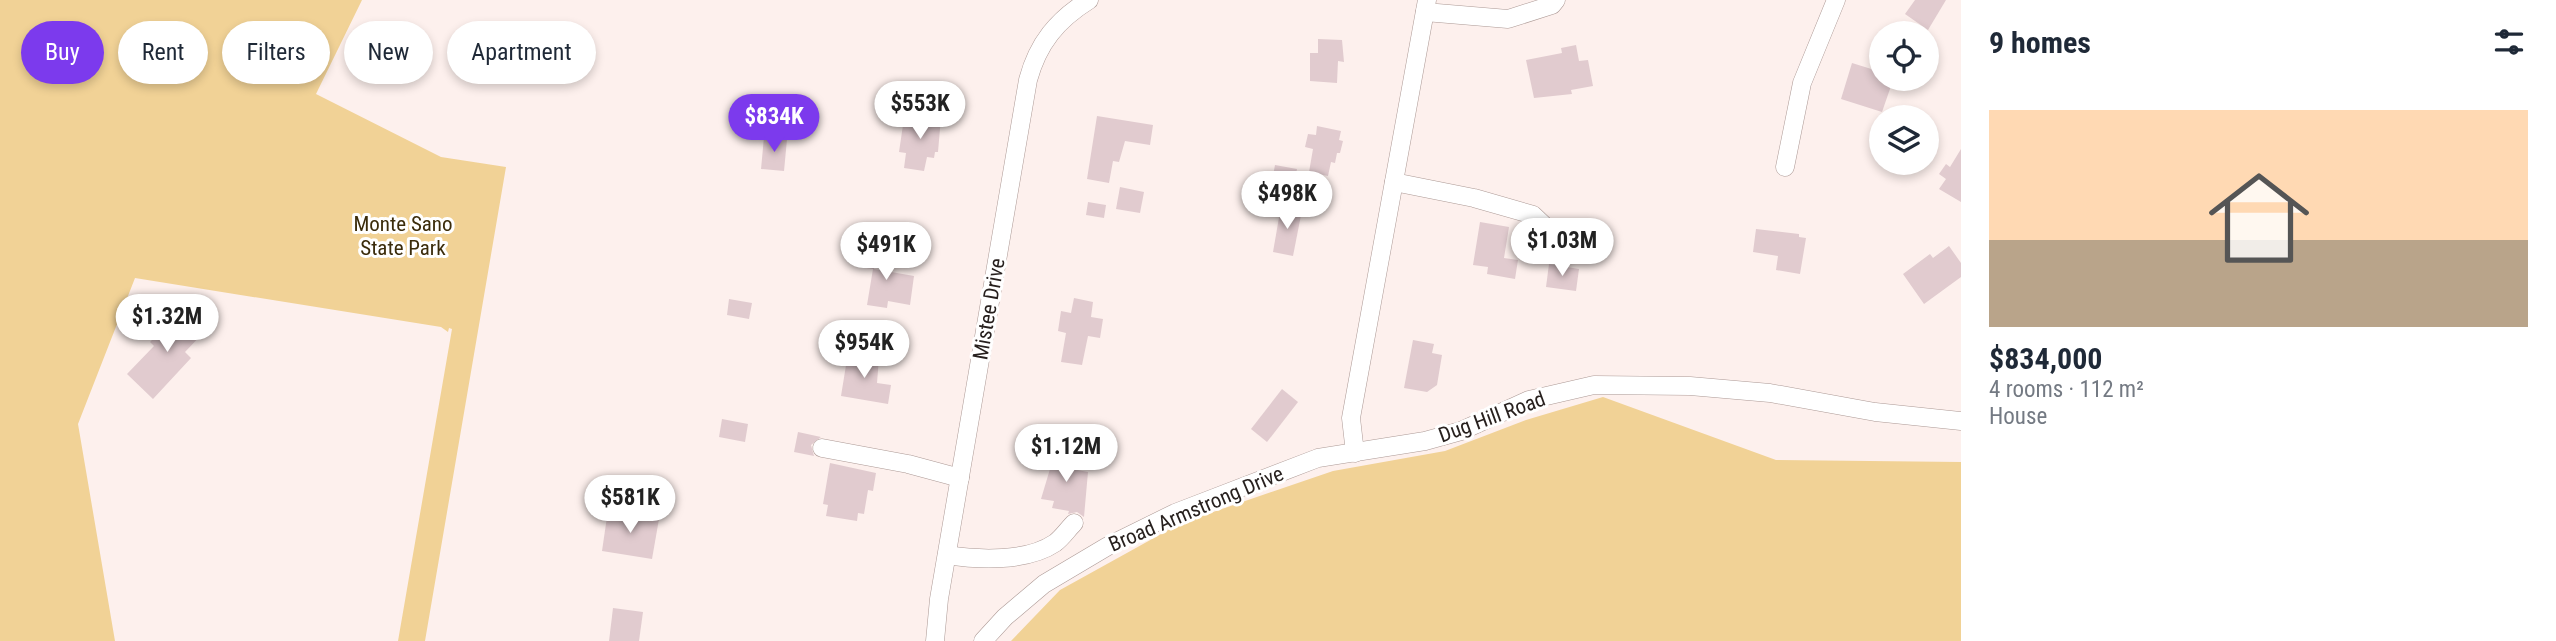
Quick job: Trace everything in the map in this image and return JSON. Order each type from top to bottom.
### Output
[{"type":"street","name":"Mistee Drive","points":[[935,641],[947,555],[1028,80],[1036,53],[1065,16],[1089,0]]},
{"type":"street","points":[[1355,453],[1351,418],[1426,6],[1466,17],[1508,19],[1552,5],[1556,0]]},
{"type":"street","points":[[1785,167],[1802,83],[1836,0]]},
{"type":"street","points":[[1394,182],[1474,198],[1533,215],[1570,250]]},
{"type":"street","name":"Dug Hill Road","points":[[1355,453],[1425,441],[1461,431],[1529,400],[1594,385],[1716,388],[1770,393],[1815,404],[1961,421]]},
{"type":"street","points":[[1906,415],[1961,428]]},
{"type":"street","points":[[822,448],[908,464],[960,478]]},
{"type":"street","name":"Broad Armstrong Drive","points":[[983,641],[1005,617],[1044,584],[1108,545],[1175,513],[1318,458],[1355,453]]},
{"type":"street","points":[[947,555],[976,559],[1014,557],[1054,543],[1074,523]]},
{"type":"green space","name":"Monte Sano State Park","points":[[0,0],[362,0],[352,21],[344,21],[344,37],[330,65],[330,21],[222,21],[222,84],[321,84],[316,94],[441,157],[506,167],[425,641],[398,641],[452,329],[449,328],[448,332],[441,327],[135,278],[78,424],[115,641],[0,641]]},
{"type":"green space","points":[[1603,397],[1776,460],[1961,462],[1961,641],[1011,641],[1060,590],[1181,523],[1333,471],[1445,451],[1526,420]]},
{"type":"building","points":[[1915,0],[1946,0],[1933,21],[1915,21],[1905,14]]},
{"type":"building","points":[[1318,39],[1342,40],[1344,62],[1338,61],[1337,83],[1310,81],[1310,53],[1318,53]]},
{"type":"building","points":[[1576,45],[1579,61],[1588,60],[1593,86],[1571,90],[1572,94],[1534,98],[1526,60],[1562,53],[1561,48]]},
{"type":"building","points":[[1852,63],[1869,68],[1869,91],[1889,91],[1884,105],[1869,105],[1869,108],[1841,99]]},
{"type":"building","points":[[915,112],[941,117],[938,152],[935,152],[934,158],[927,157],[924,171],[904,168],[906,153],[899,152],[903,125],[912,126]]},
{"type":"building","points":[[1097,116],[1153,125],[1150,145],[1125,141],[1119,162],[1113,161],[1109,183],[1087,179]]},
{"type":"building","points":[[1317,126],[1341,131],[1339,140],[1343,141],[1340,153],[1337,153],[1335,163],[1331,162],[1328,176],[1309,172],[1313,149],[1305,147],[1308,134],[1316,135]]},
{"type":"building","points":[[764,137],[787,139],[784,171],[761,169]]},
{"type":"building","points":[[1961,149],[1961,202],[1939,189],[1946,179],[1939,174],[1946,164],[1950,167]]},
{"type":"building","points":[[1275,165],[1297,169],[1294,185],[1272,181]]},
{"type":"building","points":[[1120,187],[1144,192],[1140,213],[1116,209]]},
{"type":"building","points":[[1088,202],[1106,205],[1104,218],[1086,215]]},
{"type":"building","points":[[1281,206],[1302,210],[1293,256],[1273,252]]},
{"type":"building","points":[[1480,222],[1509,227],[1504,258],[1518,260],[1515,279],[1487,274],[1488,267],[1473,265]]},
{"type":"building","points":[[1756,229],[1799,234],[1799,237],[1806,238],[1800,274],[1776,270],[1778,256],[1753,252]]},
{"type":"building","points":[[864,243],[878,245],[874,269],[914,276],[910,305],[888,301],[887,308],[867,305],[873,269],[860,267]]},
{"type":"building","points":[[1949,246],[1961,263],[1961,277],[1924,304],[1903,274],[1930,254],[1933,258]]},
{"type":"building","points":[[1549,264],[1579,269],[1576,291],[1546,287]]},
{"type":"building","points":[[1074,298],[1093,302],[1091,317],[1103,319],[1100,338],[1088,336],[1082,365],[1061,362],[1066,333],[1058,331],[1061,311],[1071,313]]},
{"type":"building","points":[[729,299],[752,303],[749,319],[727,315]]},
{"type":"building","points":[[182,309],[205,331],[185,352],[191,358],[153,399],[127,374],[154,346],[150,342]]},
{"type":"building","points":[[1413,340],[1434,344],[1432,353],[1442,355],[1437,385],[1427,392],[1404,388]]},
{"type":"building","points":[[848,353],[879,358],[877,383],[891,385],[888,404],[841,396]]},
{"type":"building","points":[[1282,389],[1298,402],[1267,442],[1251,429]]},
{"type":"building","points":[[722,419],[748,424],[745,442],[719,437]]},
{"type":"building","points":[[798,432],[821,437],[811,445],[814,456],[794,452]]},
{"type":"building","points":[[1056,449],[1075,452],[1072,469],[1088,472],[1084,517],[1077,512],[1068,514],[1069,511],[1052,508],[1054,501],[1041,499]]},
{"type":"building","points":[[830,463],[876,473],[873,491],[868,490],[864,514],[858,513],[857,521],[826,516],[828,505],[823,504]]},
{"type":"building","points":[[608,510],[659,519],[652,559],[602,551]]},
{"type":"building","points":[[613,608],[643,612],[639,641],[609,641]]}]
